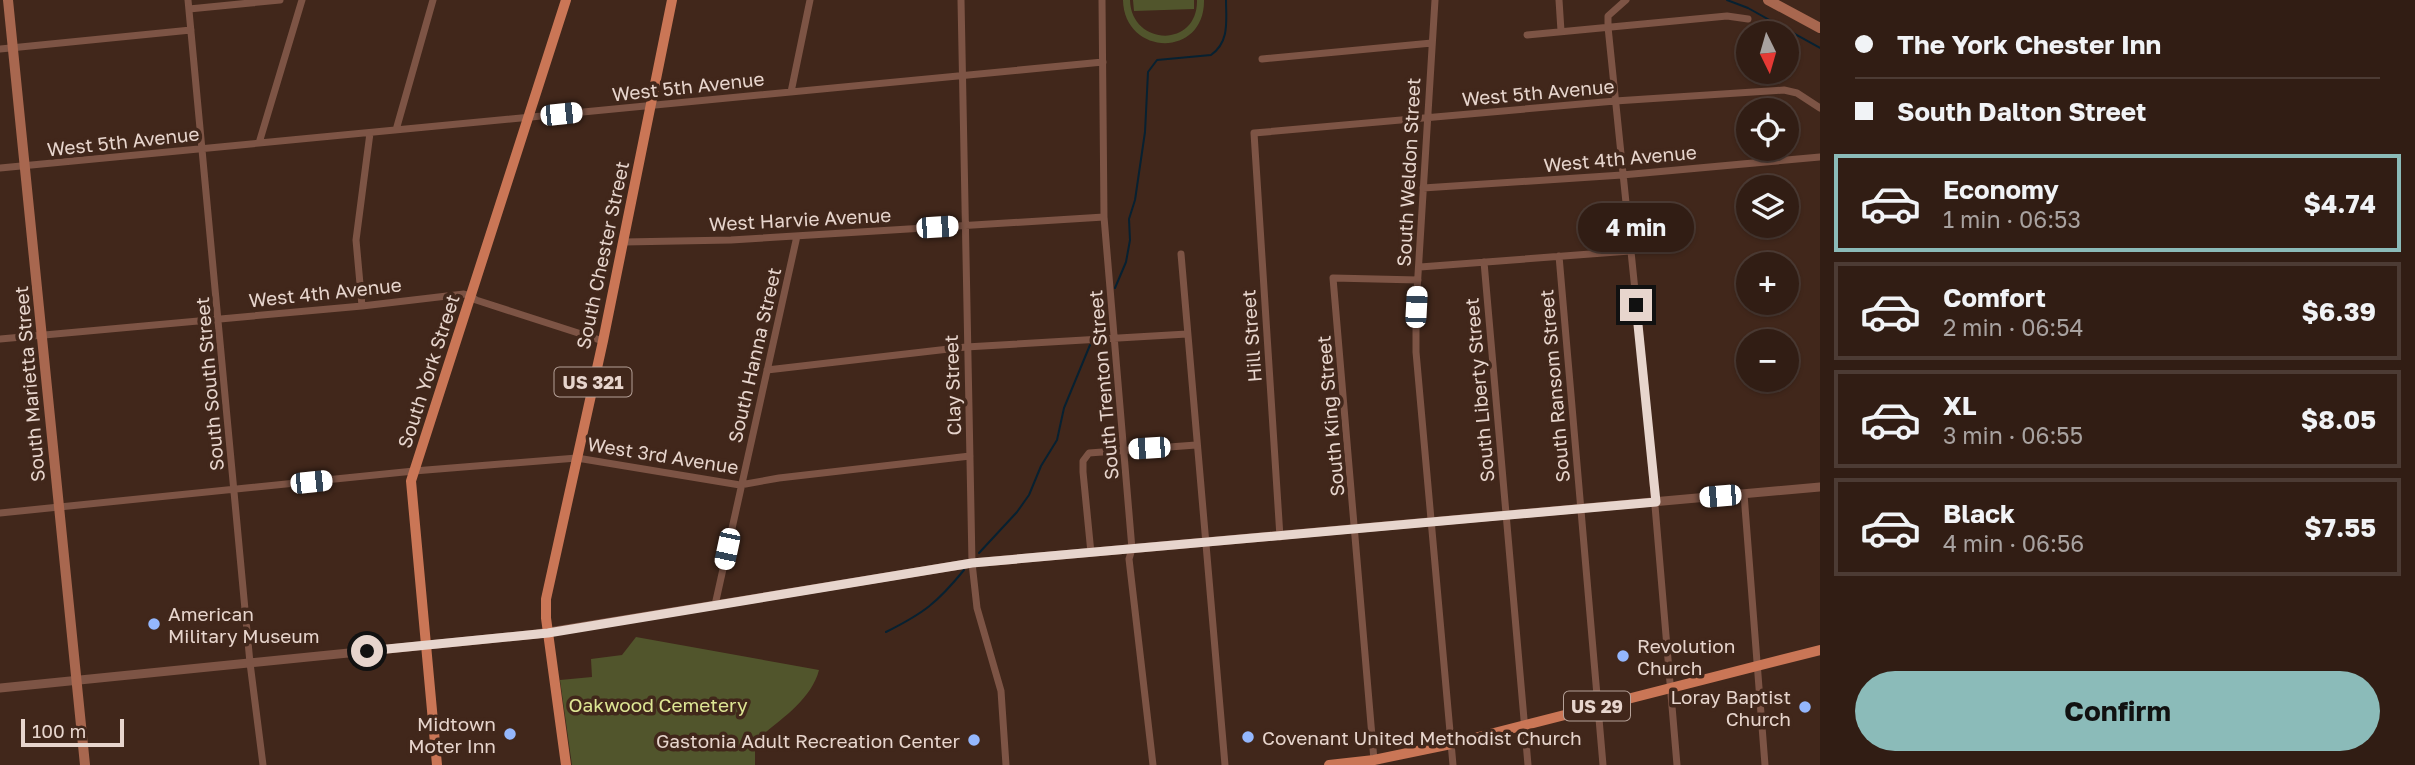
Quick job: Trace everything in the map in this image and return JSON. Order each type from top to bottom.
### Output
[{"type":"main road","name":"South Marietta Street","points":[[8,0],[85,765]]},
{"type":"main road","name":"South York Street","points":[[437,765],[411,495],[414,471],[566,0]]},
{"type":"main road","name":"South Chester Street","points":[[566,765],[546,599],[624,242],[672,0]]},
{"type":"main road","points":[[1768,0],[1820,28]]},
{"type":"main road","name":"US 29","points":[[1329,765],[1374,760],[1451,744],[1820,650]]},
{"type":"street","points":[[189,4],[280,0]]},
{"type":"street","points":[[259,143],[302,0]]},
{"type":"street","points":[[396,130],[433,0]]},
{"type":"street","points":[[791,92],[810,0]]},
{"type":"street","name":"Clay Street","points":[[961,0],[972,563],[977,608],[1001,691],[1006,765]]},
{"type":"street","name":"South Trenton Street","points":[[1102,0],[1104,217],[1125,450],[1132,549],[1129,559],[1153,765]]},
{"type":"street","name":"South Weldon Street","points":[[1434,0],[1416,352],[1453,765]]},
{"type":"street","points":[[1559,0],[1561,32]]},
{"type":"street","points":[[1626,0],[1608,16],[1608,27],[1656,502],[1677,765]]},
{"type":"street","name":"South South Street","points":[[189,4],[250,663],[263,765]]},
{"type":"street","points":[[1527,34],[1727,16],[1748,19]]},
{"type":"street","points":[[0,49],[191,30]]},
{"type":"street","points":[[1262,59],[1432,43]]},
{"type":"street","name":"West 5th Avenue","points":[[0,168],[1102,62]]},
{"type":"street","name":"West 5th Avenue","points":[[1254,133],[1615,101],[1784,90],[1797,93],[1820,108]]},
{"type":"street","points":[[362,306],[355,240],[370,132]]},
{"type":"street","name":"Hill Street","points":[[1254,133],[1280,537]]},
{"type":"street","name":"West 4th Avenue","points":[[1423,188],[1622,175],[1820,157]]},
{"type":"street","name":"West Harvie Avenue","points":[[624,242],[797,236],[1104,217]]},
{"type":"street","name":"South Hanna Street","points":[[715,605],[797,236]]},
{"type":"street","points":[[1420,267],[1630,251]]},
{"type":"street","points":[[1181,254],[1225,765]]},
{"type":"street","name":"South Ransom Street","points":[[1559,256],[1603,765]]},
{"type":"street","name":"South Liberty Street","points":[[1484,262],[1528,765]]},
{"type":"street","name":"South King Street","points":[[1374,760],[1333,278],[1418,280]]},
{"type":"street","name":"West 4th Avenue","points":[[0,340],[464,294],[475,300],[603,341]]},
{"type":"street","points":[[767,370],[966,347],[1187,334]]},
{"type":"street","points":[[1091,553],[1083,461],[1089,453],[1196,445]]},
{"type":"street","name":"West 3rd Avenue","points":[[0,513],[578,457],[740,485],[970,456]]},
{"type":"street","points":[[0,688],[548,633],[972,563],[1820,487]]},
{"type":"street","points":[[1744,494],[1765,765]]},
{"type":"green space","points":[[1123,0],[1130,0],[1133,15],[1141,26],[1164,36],[1177,34],[1187,27],[1194,16],[1197,0],[1204,0],[1201,19],[1192,33],[1179,41],[1164,43],[1149,40],[1136,32],[1127,18]]},
{"type":"green space","points":[[1133,0],[1194,0],[1194,9],[1134,11]]},
{"type":"green space","name":"Oakwood Cemetery","points":[[636,637],[819,670],[801,701],[755,741],[755,765],[572,765],[560,680],[592,677],[591,659],[622,655]]},
{"type":"waterway","points":[[1115,288],[1126,262],[1130,240],[1129,219],[1135,200],[1145,132],[1148,72],[1157,60],[1211,55],[1217,50],[1226,30],[1226,0]]},
{"type":"waterway","points":[[1727,0],[1748,8],[1820,48]]},
{"type":"waterway","points":[[1094,334],[1106,303]]},
{"type":"waterway","points":[[979,553],[1029,495],[1041,466],[1057,440],[1064,408],[1090,345]]},
{"type":"waterway","points":[[886,632],[929,606],[964,570]]},
{"type":"place","name":"American Military Museum","points":[[154,624]]},
{"type":"place","name":"Revolution Church","points":[[1623,656]]},
{"type":"place","name":"Loray Baptist Church","points":[[1805,707]]},
{"type":"place","name":"Midtown Moter Inn","points":[[510,734]]},
{"type":"place","name":"Covenant United Methodist Church","points":[[1248,737]]},
{"type":"place","name":"Gastonia Adult Recreation Center","points":[[974,740]]},
{"type":"route","points":[[367,651],[548,633],[972,563],[1656,502],[1636,305]]}]
